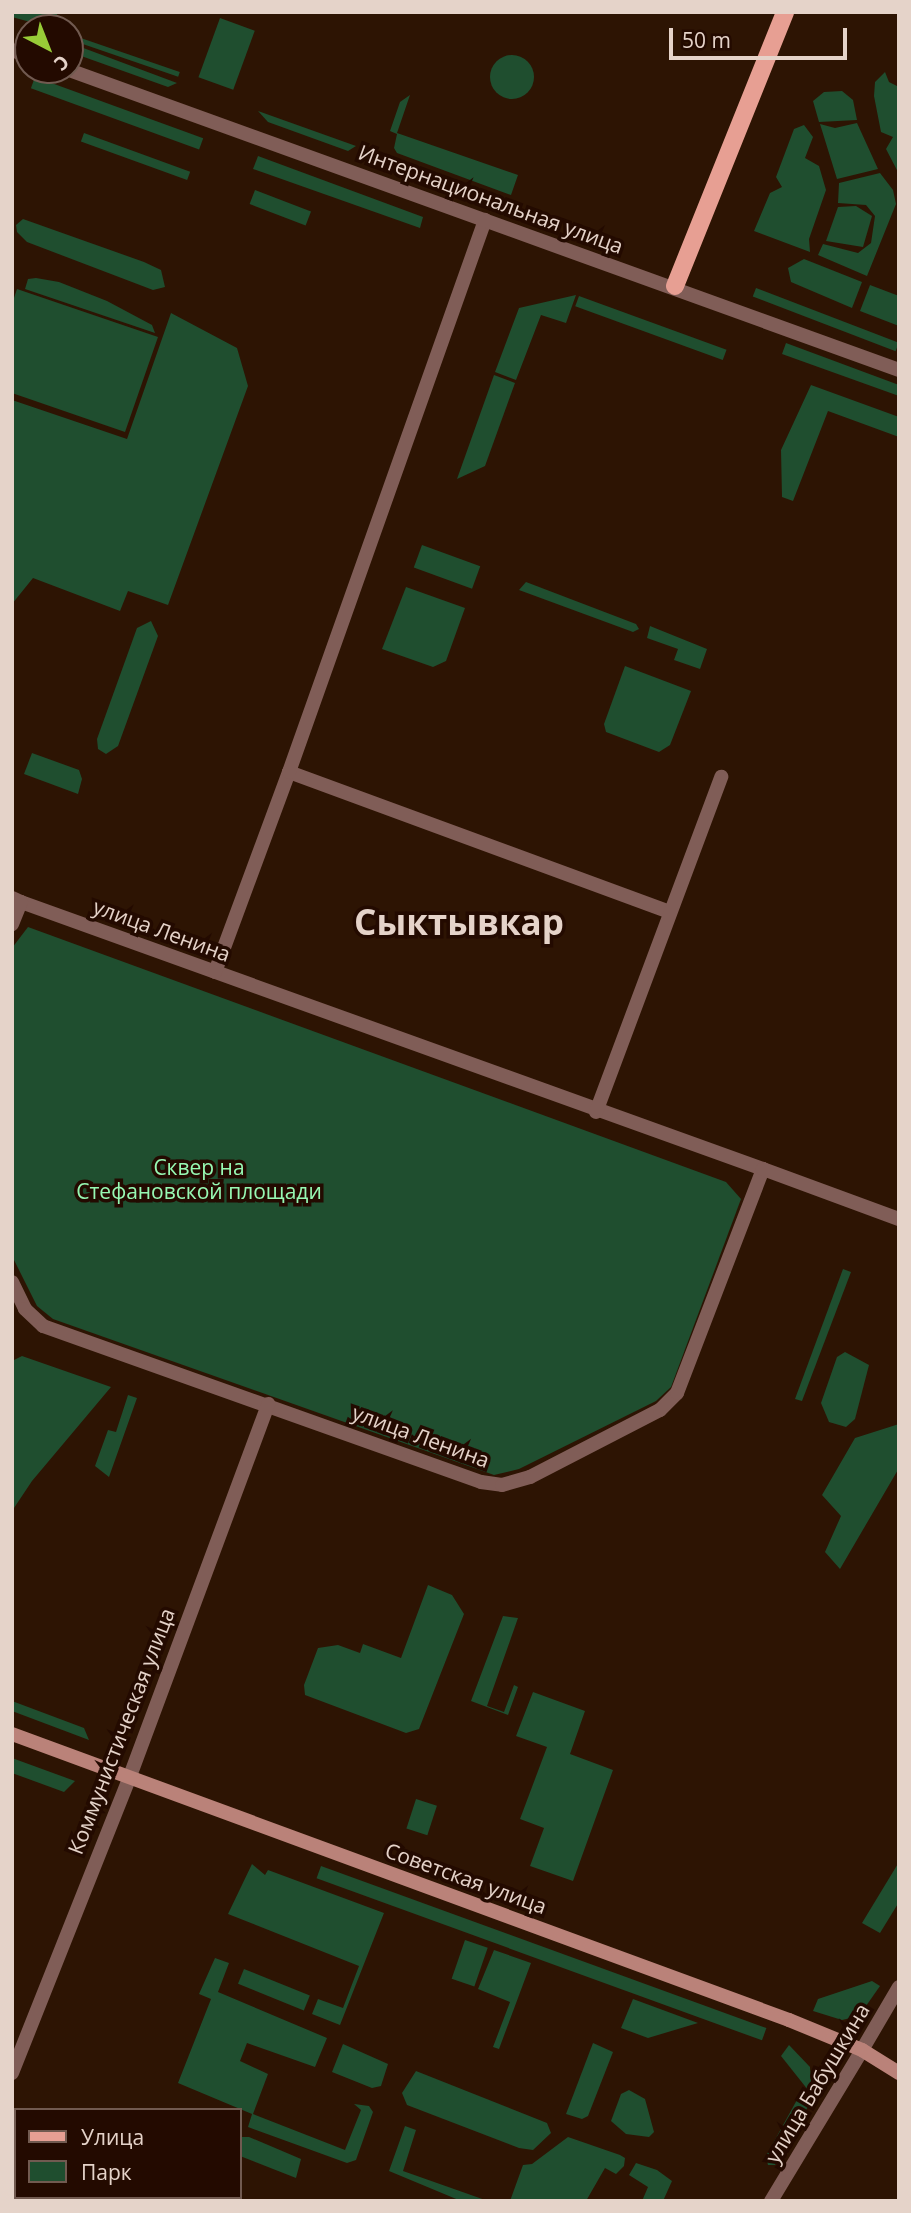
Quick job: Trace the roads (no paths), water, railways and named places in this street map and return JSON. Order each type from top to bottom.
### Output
[{"type":"main road","points":[[675,286],[785,12]]},
{"type":"main road","name":"Советская улица","points":[[12,1734],[862,2050],[899,2073]]},
{"type":"street","name":"Интернациональная улица","points":[[84,75],[675,286],[899,370]]},
{"type":"street","points":[[215,972],[485,220]]},
{"type":"street","points":[[289,772],[670,912]]},
{"type":"street","points":[[596,1112],[721,777]]},
{"type":"street","name":"улица Ленина","points":[[12,924],[17,900],[596,1112],[899,1219]]},
{"type":"street","name":"улица Ленина","points":[[12,1282],[25,1309],[43,1326],[481,1482],[502,1485],[530,1477],[660,1410],[677,1393],[763,1169]]},
{"type":"street","name":"Коммунистическая улица","points":[[12,2073],[130,1776],[268,1404]]},
{"type":"street","name":"улица Бабушкина","points":[[771,2201],[899,1987]]},
{"type":"district","name":"Сыктывкар","points":[[459,922]]},
{"type":"park label","name":"Сквер на Стефановской площади","points":[[199,1179]]}]
